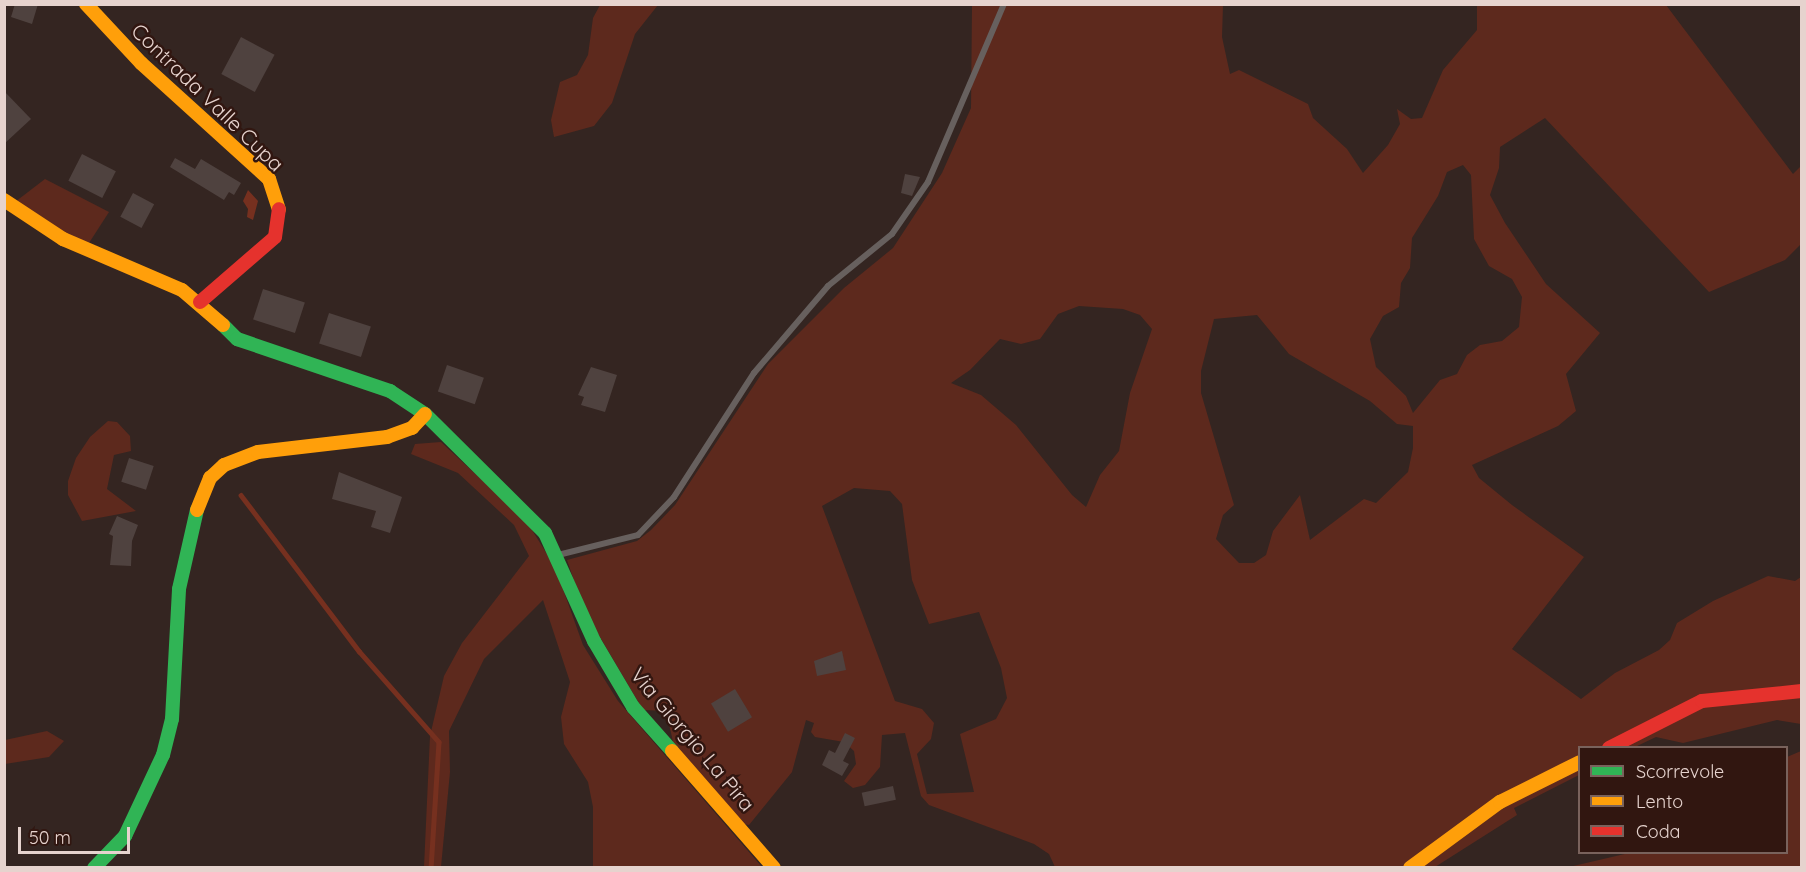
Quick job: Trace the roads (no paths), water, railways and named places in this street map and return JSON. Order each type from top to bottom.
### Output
[{"type":"street","name":"Contrada Valle Cupa","points":[[86,4],[141,63],[268,179],[278,198],[280,218],[275,237],[200,302]]},
{"type":"street","name":"Via Giorgio La Pira","points":[[4,200],[33,223],[63,239],[163,280],[200,302],[237,339],[390,391],[425,414],[528,512],[558,555],[594,642],[633,706],[774,867]]},
{"type":"street","points":[[94,867],[125,836],[163,755],[172,719],[178,589],[200,496],[210,478],[224,465],[258,452],[387,437],[412,428],[425,414]]},
{"type":"street","points":[[1611,746],[1702,701],[1802,692]]},
{"type":"street","points":[[1410,867],[1500,802],[1578,763]]},
{"type":"lane","points":[[558,555],[638,535],[674,497],[748,381],[828,286],[892,234],[928,182],[1004,4]]},
{"type":"waterway","points":[[241,495],[359,651],[439,742],[431,868]]}]
